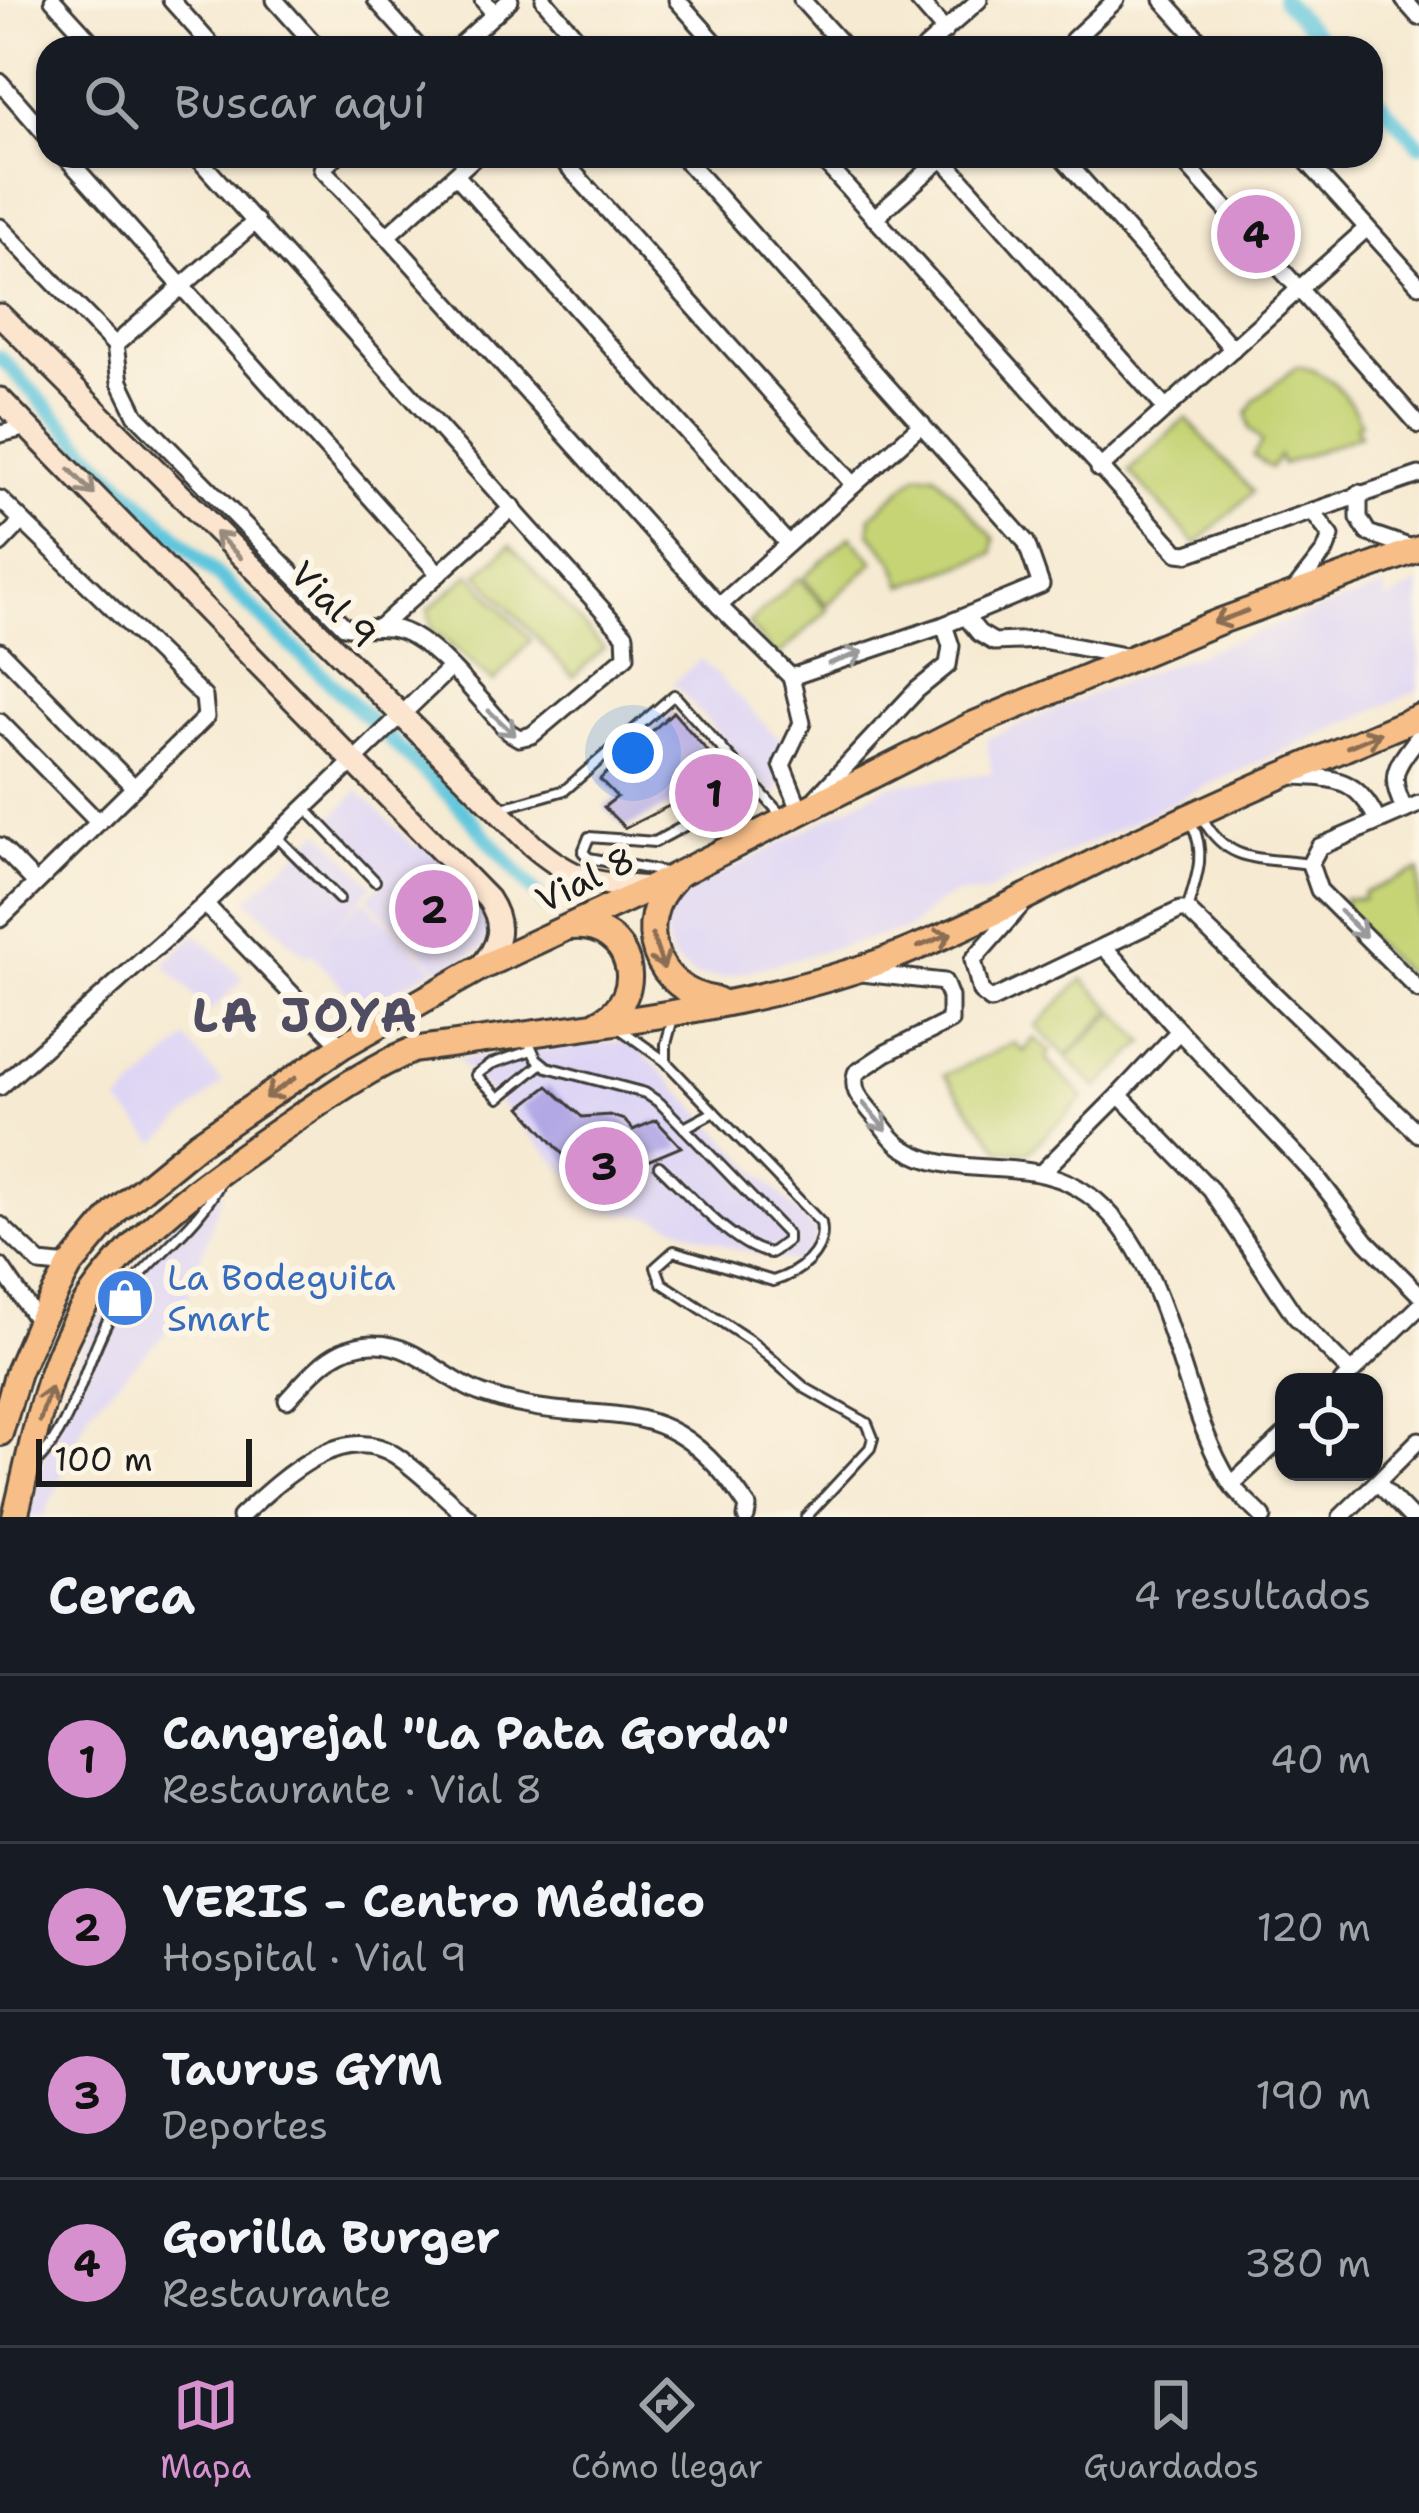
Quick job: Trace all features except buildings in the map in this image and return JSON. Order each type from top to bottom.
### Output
[{"type":"main road","name":"Vial 8","points":[[0,1433],[9,1368],[70,1266],[117,1210],[182,1157],[342,1046],[478,969],[651,888],[972,725],[1130,657],[1418,549]]},
{"type":"main road","points":[[15,1517],[62,1350],[87,1302],[140,1236],[184,1197],[373,1067],[413,1050],[529,1042],[601,1022],[736,1000],[853,971],[956,932],[1194,815],[1419,717]]},
{"type":"main road","points":[[684,871],[664,890],[653,911],[656,957],[668,977],[687,991],[709,999],[736,1000]]},
{"type":"main road","points":[[560,932],[579,926],[599,930],[616,940],[627,957],[631,977],[626,997],[601,1022]]},
{"type":"street","points":[[53,0],[86,36]]},
{"type":"street","points":[[171,0],[203,36]]},
{"type":"street","points":[[275,0],[307,36]]},
{"type":"street","points":[[376,0],[408,36]]},
{"type":"street","points":[[483,0],[495,14]]},
{"type":"street","points":[[470,36],[510,0]]},
{"type":"street","points":[[544,0],[576,36]]},
{"type":"street","points":[[676,0],[709,36]]},
{"type":"street","points":[[802,0],[834,36]]},
{"type":"street","points":[[917,0],[945,31]]},
{"type":"street","points":[[939,36],[980,0]]},
{"type":"street","points":[[1082,36],[1116,0]]},
{"type":"street","points":[[1163,0],[1195,36]]},
{"type":"street","points":[[1404,0],[1419,17]]},
{"type":"street","points":[[0,82],[36,123]]},
{"type":"street","points":[[76,168],[440,574]]},
{"type":"street","points":[[207,168],[625,635],[626,656],[524,738],[509,732],[418,638],[381,626]]},
{"type":"street","points":[[322,168],[719,607],[791,677],[802,723],[782,765],[798,811],[916,690],[948,665],[950,646],[944,625]]},
{"type":"street","points":[[388,236],[463,168]]},
{"type":"street","points":[[570,168],[854,485]]},
{"type":"street","points":[[693,168],[1026,542],[1041,586],[791,677]]},
{"type":"street","points":[[830,168],[1170,547],[1182,554],[1419,475]]},
{"type":"street","points":[[874,218],[931,168]]},
{"type":"street","points":[[954,168],[1166,409]]},
{"type":"street","points":[[1072,168],[1233,349]]},
{"type":"street","points":[[1189,168],[1419,424]]},
{"type":"street","points":[[1313,168],[1419,285]]},
{"type":"street","points":[[456,175],[788,544]]},
{"type":"street","points":[[115,345],[256,221]]},
{"type":"street","points":[[0,227],[115,345],[120,382],[136,415],[344,626],[381,626],[513,507]]},
{"type":"street","points":[[1099,469],[1366,228]]},
{"type":"street","name":"Vial 9","points":[[0,315],[401,716],[567,873],[596,883],[651,888]]},
{"type":"street","points":[[0,399],[495,910],[498,941],[478,969]]},
{"type":"street","points":[[719,607],[922,424]]},
{"type":"street","points":[[0,434],[28,427]]},
{"type":"street","points":[[1359,494],[1359,518],[1368,533],[1418,549]]},
{"type":"street","points":[[0,499],[208,706],[206,717],[0,919]]},
{"type":"street","points":[[1292,595],[1330,536],[1312,511]]},
{"type":"street","points":[[0,544],[22,521]]},
{"type":"street","points":[[966,617],[994,643],[1042,640],[1130,657]]},
{"type":"street","points":[[0,651],[133,786]]},
{"type":"street","points":[[0,1087],[205,904],[449,669]]},
{"type":"street","points":[[0,722],[97,821]]},
{"type":"street","points":[[1419,736],[1394,775],[1394,789],[1412,807],[1319,847],[1310,864],[1318,890],[1419,990]]},
{"type":"street","points":[[1281,775],[1329,777],[1348,784],[1366,797],[1377,820]]},
{"type":"street","points":[[0,846],[35,882]]},
{"type":"street","points":[[1030,896],[973,960],[981,992],[991,1000],[1187,910],[1419,1134]]},
{"type":"street","points":[[205,904],[342,1046]]},
{"type":"street","points":[[1106,948],[1315,1175],[1367,1242],[1419,1294]]},
{"type":"street","points":[[853,971],[944,982],[950,997],[950,1021],[856,1073],[856,1094],[900,1146],[936,1162],[1042,1171],[1080,1188],[1117,1219],[1142,1255],[1183,1377],[1232,1484],[1263,1517]]},
{"type":"street","points":[[1042,1171],[1179,1031]]},
{"type":"street","points":[[1119,1095],[1211,1190],[1295,1316],[1343,1373]]},
{"type":"street","points":[[0,1226],[40,1263],[70,1266]]},
{"type":"street","points":[[0,1266],[39,1323]]},
{"type":"street","points":[[1352,1373],[1419,1307]]},
{"type":"street","points":[[287,1400],[334,1352],[381,1343],[418,1357],[464,1387],[507,1403],[643,1417],[675,1429],[728,1476],[748,1507],[746,1517]]},
{"type":"street","points":[[1342,1517],[1419,1440]]},
{"type":"street","points":[[240,1517],[295,1471],[328,1451],[363,1443],[394,1454],[468,1517]]},
{"type":"street","points":[[1232,1484],[1275,1444]]},
{"type":"street","points":[[1377,1482],[1411,1517]]},
{"type":"lane","points":[[496,809],[565,790],[674,695],[798,811]]},
{"type":"lane","points":[[305,808],[375,881]]},
{"type":"lane","points":[[684,871],[589,858],[584,845],[589,836],[656,842],[710,812],[729,812],[753,836]]},
{"type":"lane","points":[[1194,815],[1228,850],[1264,860],[1310,864]]},
{"type":"lane","points":[[1187,910],[1201,863],[1194,815]]},
{"type":"lane","points":[[276,836],[339,899]]},
{"type":"lane","points":[[666,1062],[669,1027],[676,1011]]},
{"type":"lane","points":[[601,1022],[666,1062],[820,1223],[822,1243],[802,1266],[773,1281],[674,1251],[658,1262],[656,1274],[676,1293],[751,1341],[805,1388],[867,1423],[873,1438],[870,1448],[806,1517]]},
{"type":"lane","points":[[541,1064],[500,1098],[476,1075],[529,1042],[541,1064],[645,1093],[787,1234],[787,1241],[771,1253],[759,1252],[659,1166]]},
{"type":"lane","points":[[684,1128],[715,1112]]},
{"type":"shaded area","points":[[1419,583],[1419,690],[985,893],[958,894],[938,902],[910,928],[721,978],[694,976],[671,958],[664,925],[676,899],[889,785],[992,773],[986,739],[1263,630],[1384,587],[1387,601]]},
{"type":"shaded area","points":[[701,659],[787,747],[779,762],[777,799],[673,683]]},
{"type":"shaded area","points":[[358,790],[416,848],[422,844],[488,905],[491,932],[482,949],[440,970],[367,898],[385,879],[331,819]]},
{"type":"shaded area","points":[[321,831],[373,885],[314,950],[363,899],[435,968],[362,1008],[311,953],[306,957],[247,899]]},
{"type":"shaded area","points":[[196,933],[244,979],[210,1012],[164,964]]},
{"type":"shaded area","points":[[186,1039],[222,1083],[157,1143],[119,1103]]},
{"type":"shaded area","points":[[625,1041],[643,1053],[816,1231],[814,1246],[797,1263],[735,1249],[656,1218],[603,1210],[457,1059]]},
{"type":"shaded area","points":[[213,1189],[223,1190],[181,1318],[90,1409],[44,1517],[27,1517],[51,1427],[82,1348],[116,1289],[169,1225]]},
{"type":"green space","points":[[1297,366],[1328,379],[1344,395],[1361,423],[1356,426],[1360,435],[1282,465],[1279,456],[1271,468],[1253,456],[1262,442],[1250,429],[1247,414],[1255,400]]},
{"type":"green space","points":[[1186,418],[1253,492],[1196,544],[1129,471]]},
{"type":"green space","points":[[918,474],[935,474],[994,538],[993,554],[903,586],[894,561],[870,533],[871,516]]},
{"type":"green space","points":[[850,536],[874,562],[827,605],[803,578]]},
{"type":"green space","points":[[510,545],[604,648],[573,677],[478,574]]},
{"type":"green space","points":[[470,574],[531,640],[494,682],[431,628],[429,609]]},
{"type":"green space","points":[[798,578],[828,610],[777,657],[748,624]]},
{"type":"green space","points":[[1419,870],[1419,975],[1413,981],[1348,917],[1344,898],[1363,899],[1363,893]]},
{"type":"green space","points":[[1083,979],[1113,1009],[1066,1056],[1036,1026]]},
{"type":"green space","points":[[1115,1012],[1145,1042],[1097,1088],[1067,1058]]},
{"type":"green space","points":[[1034,1038],[1050,1051],[1046,1059],[1084,1098],[1028,1152],[1001,1150],[944,1075],[1014,1043],[1024,1052]]},
{"type":"waterway","points":[[1283,0],[1318,36]]},
{"type":"waterway","points":[[1383,105],[1419,145]]},
{"type":"waterway","points":[[0,357],[100,464],[453,799],[546,905]]},
{"type":"place","name":"Gorilla Burger","points":[[1256,234]]},
{"type":"place","name":"Cangrejal \"La Pata Gorda\"","points":[[714,793]]},
{"type":"place","name":"VERIS - Centro Médico","points":[[434,909]]},
{"type":"place","name":"Taurus GYM","points":[[604,1166]]},
{"type":"place","name":"La Bodeguita Smart","points":[[125,1298]]},
{"type":"district","name":"LA JOYA","points":[[306,1015]]}]
